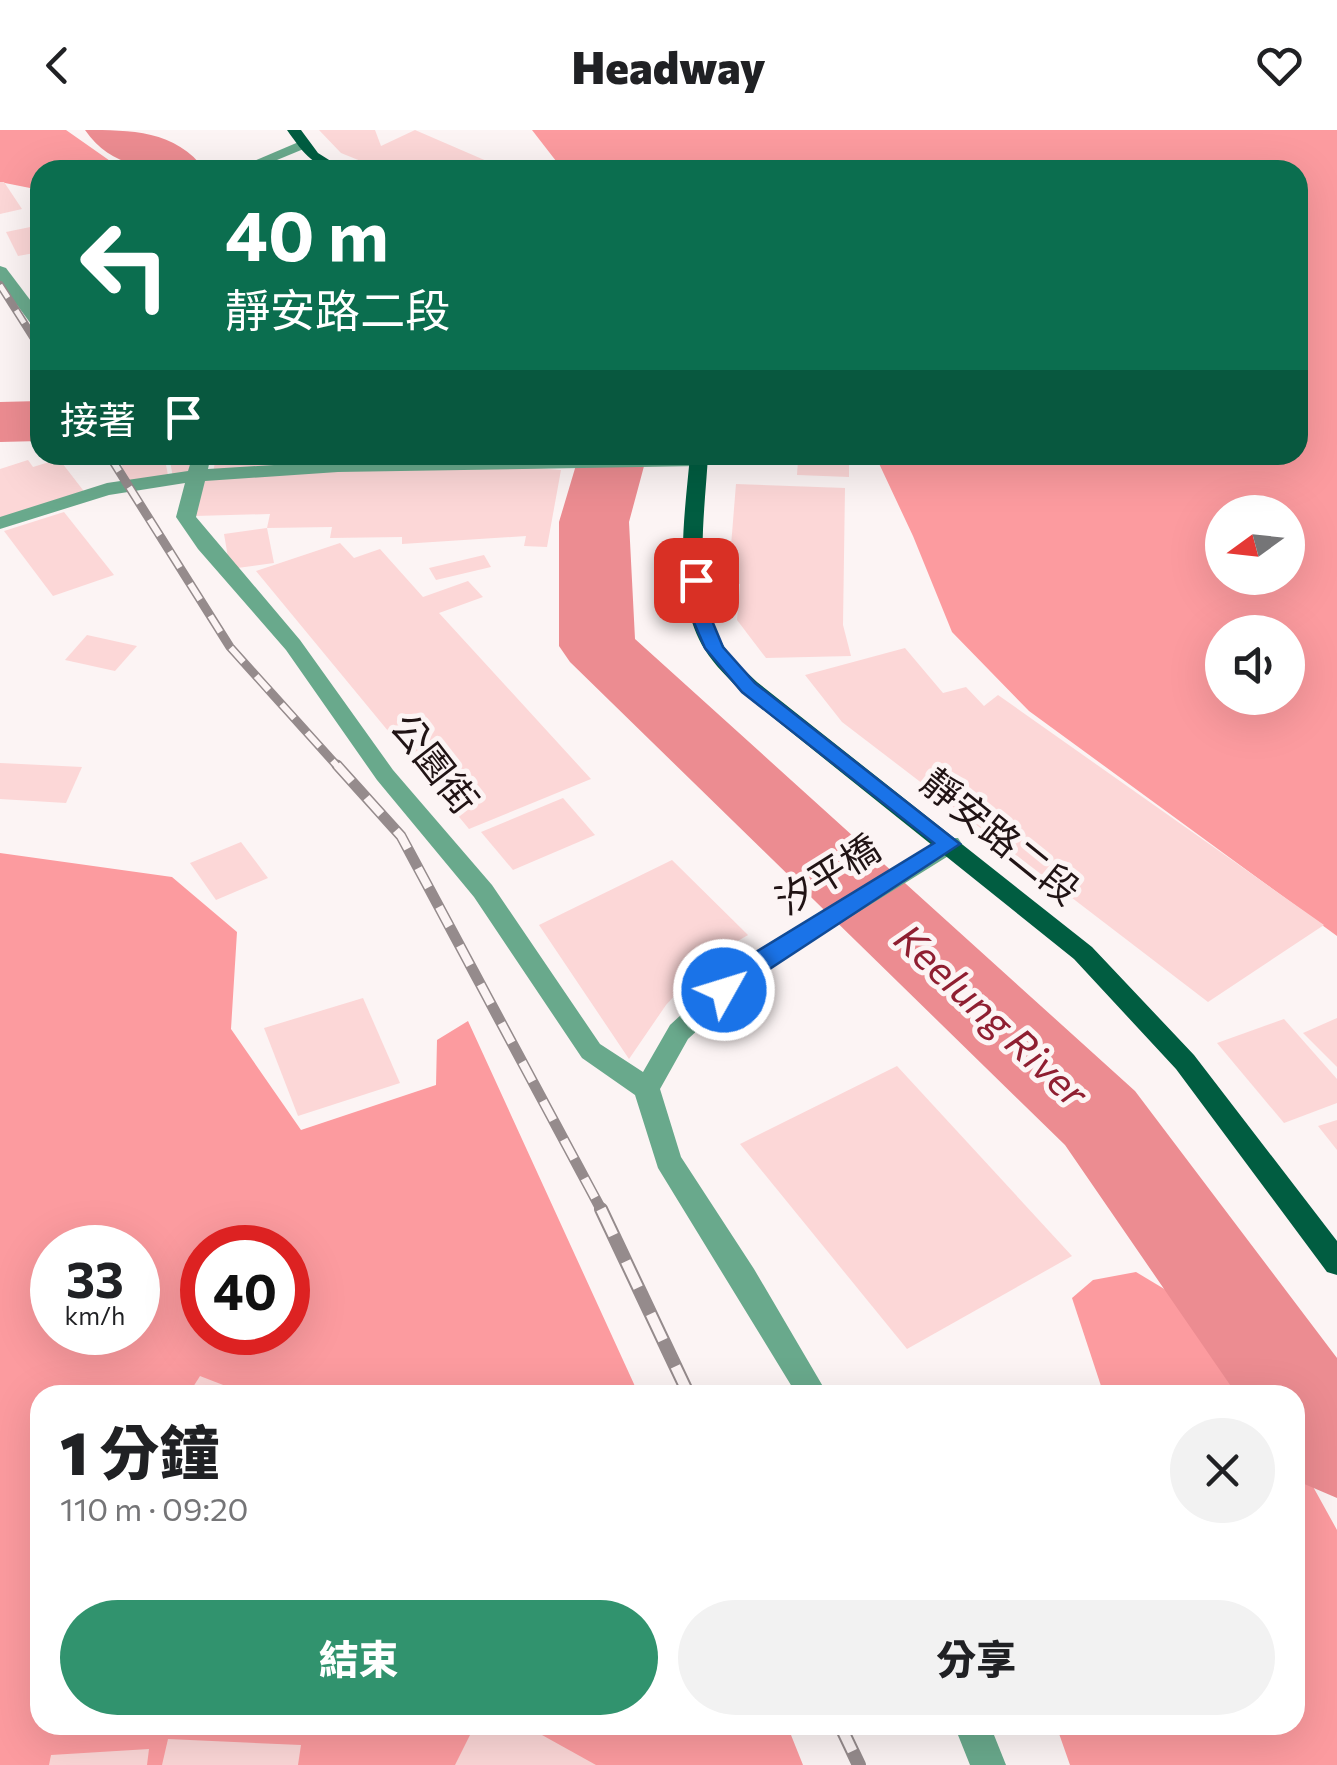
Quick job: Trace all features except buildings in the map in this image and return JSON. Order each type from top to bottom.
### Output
[{"type":"main road","points":[[297,137],[326,160]]},
{"type":"main road","name":"靜安路二段","points":[[699,465],[698,611],[714,648],[748,688],[1083,953],[1185,1062],[1337,1263]]},
{"type":"street","points":[[257,160],[297,137]]},
{"type":"street","points":[[0,271],[30,311]]},
{"type":"street","points":[[0,524],[63,501],[199,466],[373,465]]},
{"type":"street","name":"公園街","points":[[199,466],[186,517],[205,545],[293,646],[386,776],[483,891],[592,1050],[647,1090]]},
{"type":"street","name":"汐平橋","points":[[647,1090],[679,1032],[746,969],[950,844]]},
{"type":"street","points":[[647,1090],[668,1160],[744,1278],[806,1385]]},
{"type":"street","points":[[976,1735],[988,1765]]},
{"type":"shaded area","points":[[0,130],[66,130],[109,160],[30,160],[30,188],[0,182]]},
{"type":"shaded area","points":[[532,130],[1337,130],[1337,936],[1029,711],[952,632],[880,465],[1308,465],[1308,160],[555,160]]},
{"type":"shaded area","points":[[0,853],[172,877],[237,932],[231,1029],[301,1130],[436,1085],[437,1040],[468,1021],[634,1385],[30,1385],[30,1735],[791,1735],[803,1765],[0,1765]]},
{"type":"shaded area","points":[[1136,1272],[1181,1299],[1246,1385],[1101,1385],[1072,1298],[1093,1280]]},
{"type":"shaded area","points":[[1305,1472],[1337,1530],[1337,1765],[1070,1765],[1060,1735],[1305,1735]]},
{"type":"waterway","name":"Keelung River","points":[[111,130],[161,160]]},
{"type":"waterway","points":[[0,422],[30,421]]},
{"type":"waterway","name":"Keelung River","points":[[610,465],[594,522],[597,646],[1100,1118],[1292,1385]]},
{"type":"waterway","name":"Keelung River","points":[[1305,1403],[1337,1447]]},
{"type":"railway","points":[[0,285],[30,332]]},
{"type":"railway","points":[[115,465],[230,647],[339,768]]},
{"type":"railway","points":[[337,765],[401,836],[602,1210]]},
{"type":"railway","points":[[602,1210],[684,1385]]},
{"type":"railway","points":[[845,1735],[859,1765]]},
{"type":"route","points":[[696,580],[698,611],[714,648],[748,688],[950,844],[746,969],[724,990]]}]
